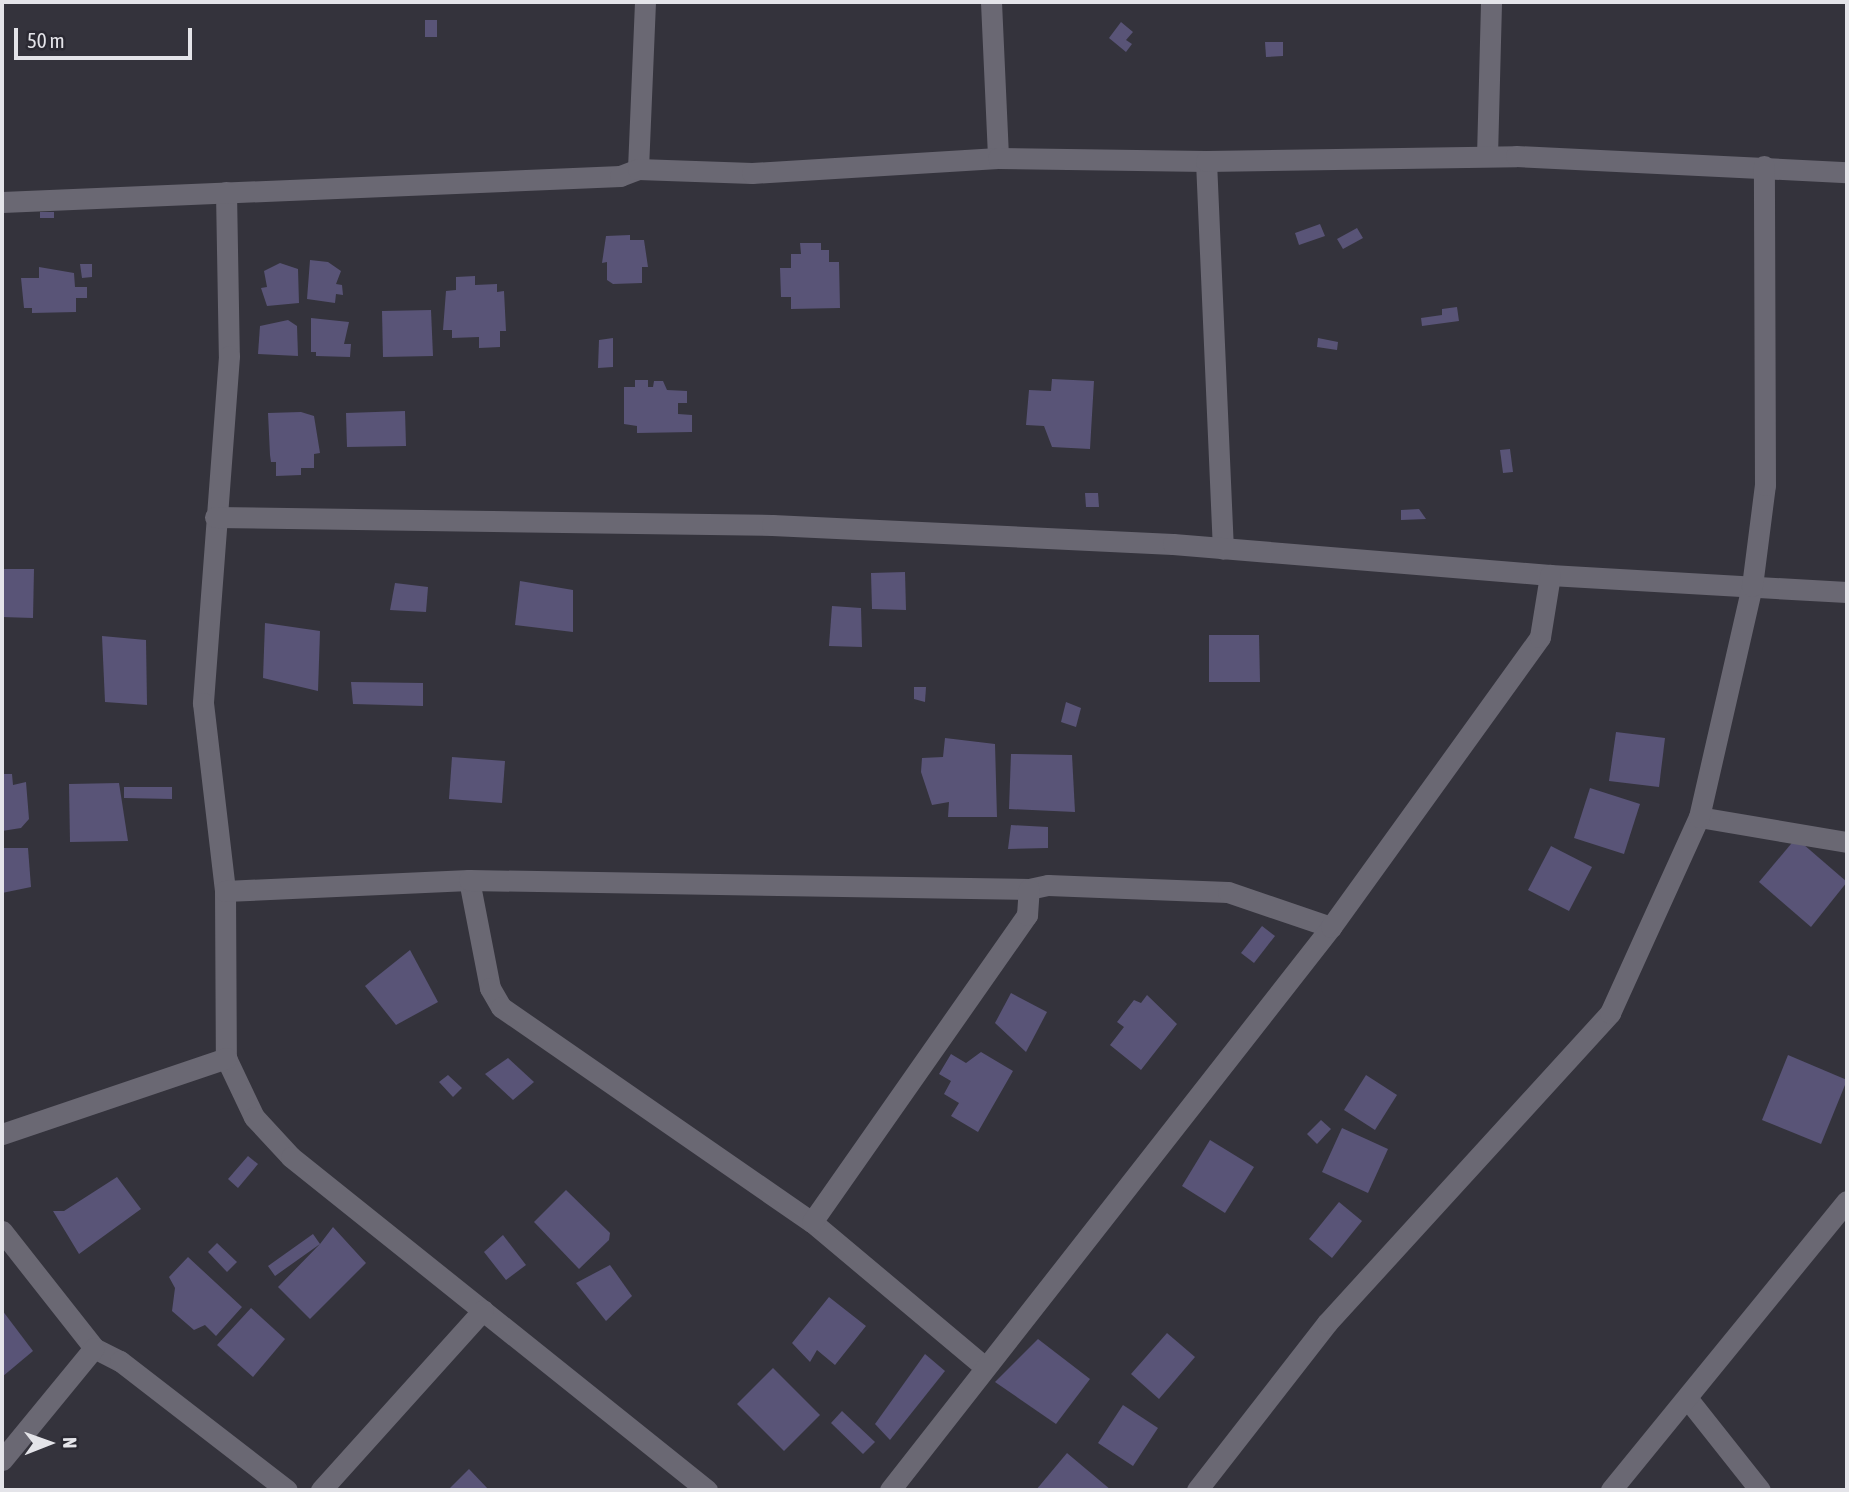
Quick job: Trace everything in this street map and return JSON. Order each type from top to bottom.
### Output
[{"type":"street","points":[[638,169],[645,2]]},
{"type":"street","points":[[991,2],[998,158]]},
{"type":"street","points":[[1487,156],[1491,2]]},
{"type":"street","points":[[2,202],[620,176],[638,169],[752,173],[998,158],[1206,161],[1487,156],[1764,166],[1847,172]]},
{"type":"street","points":[[1206,161],[1223,550]]},
{"type":"street","points":[[1197,1490],[1327,1323],[1610,1013],[1699,817],[1752,586],[1765,485],[1764,166]]},
{"type":"street","points":[[226,192],[229,356],[203,703],[225,891],[226,1058],[254,1117],[291,1157],[707,1490]]},
{"type":"street","points":[[215,517],[772,525],[1223,550],[1550,575],[1847,592]]},
{"type":"street","points":[[890,1490],[1331,927],[1540,637],[1550,575]]},
{"type":"street","points":[[1699,817],[1847,842]]},
{"type":"street","points":[[225,891],[469,880],[1029,889],[1048,885],[1228,892],[1331,927]]},
{"type":"street","points":[[469,880],[490,988],[501,1007],[812,1222],[985,1367]]},
{"type":"street","points":[[812,1222],[1027,915],[1029,889]]},
{"type":"street","points":[[2,1134],[226,1058]]},
{"type":"street","points":[[1611,1490],[1847,1201]]},
{"type":"street","points":[[2,1231],[94,1348],[120,1361],[287,1490]]},
{"type":"street","points":[[321,1490],[483,1310]]},
{"type":"street","points":[[2,1460],[94,1348]]},
{"type":"street","points":[[1687,1398],[1760,1490]]},
{"type":"building","points":[[425,20],[437,20],[437,37],[425,37]]},
{"type":"building","points":[[1121,22],[1133,32],[1126,40],[1132,44],[1126,52],[1109,38]]},
{"type":"building","points":[[1265,42],[1283,42],[1283,56],[1266,57]]},
{"type":"building","points":[[40,212],[54,212],[54,218],[40,218]]},
{"type":"building","points":[[1320,224],[1325,236],[1299,245],[1295,233]]},
{"type":"building","points":[[1357,228],[1363,238],[1343,249],[1337,239]]},
{"type":"building","points":[[630,235],[630,240],[644,240],[648,267],[642,267],[642,283],[613,284],[607,280],[607,262],[602,263],[606,236]]},
{"type":"building","points":[[800,243],[821,243],[821,250],[829,250],[829,262],[839,262],[840,308],[791,309],[791,297],[781,297],[780,268],[791,268],[791,254],[801,254]]},
{"type":"building","points":[[310,260],[328,262],[341,271],[336,284],[342,285],[343,295],[336,294],[335,303],[307,299]]},
{"type":"building","points":[[280,263],[298,269],[299,303],[267,306],[261,288],[267,287],[264,271]]},
{"type":"building","points":[[80,264],[92,264],[92,277],[82,278]]},
{"type":"building","points":[[39,267],[74,273],[75,287],[87,287],[87,298],[76,298],[76,312],[32,313],[32,308],[24,308],[21,278],[39,278]]},
{"type":"building","points":[[475,276],[475,285],[497,284],[497,292],[504,291],[506,331],[500,331],[500,347],[479,348],[479,337],[452,338],[452,330],[443,330],[446,291],[456,290],[456,277]]},
{"type":"building","points":[[1457,307],[1459,321],[1422,326],[1421,318],[1442,315],[1442,309]]},
{"type":"building","points":[[431,310],[433,356],[383,357],[382,311]]},
{"type":"building","points":[[311,318],[349,322],[344,344],[351,344],[350,357],[316,356],[316,352],[311,352]]},
{"type":"building","points":[[288,320],[297,326],[298,356],[258,354],[260,326]]},
{"type":"building","points":[[613,338],[613,367],[598,368],[599,340]]},
{"type":"building","points":[[1318,338],[1338,342],[1337,350],[1317,347]]},
{"type":"building","points":[[1052,379],[1094,381],[1090,449],[1052,447],[1044,426],[1026,425],[1029,390],[1051,391]]},
{"type":"building","points":[[635,380],[648,380],[648,387],[653,387],[654,381],[663,381],[667,390],[687,391],[687,403],[678,403],[678,414],[692,415],[692,432],[637,433],[637,426],[624,424],[624,387],[635,387]]},
{"type":"building","points":[[405,411],[406,446],[347,447],[346,413]]},
{"type":"building","points":[[301,412],[314,416],[320,453],[314,454],[314,468],[301,468],[301,475],[276,476],[276,462],[271,462],[270,455],[268,413]]},
{"type":"building","points":[[1510,449],[1513,472],[1503,473],[1500,450]]},
{"type":"building","points":[[1085,493],[1098,493],[1099,507],[1086,507]]},
{"type":"building","points":[[1419,509],[1426,519],[1401,520],[1401,510]]},
{"type":"building","points":[[2,569],[34,569],[33,618],[2,617]]},
{"type":"building","points":[[905,572],[906,610],[872,609],[871,573]]},
{"type":"building","points":[[520,581],[573,590],[573,632],[515,625]]},
{"type":"building","points":[[395,583],[428,587],[426,612],[390,610]]},
{"type":"building","points":[[832,606],[861,608],[862,647],[829,646]]},
{"type":"building","points":[[265,623],[320,631],[318,691],[263,678]]},
{"type":"building","points":[[1209,635],[1259,635],[1260,682],[1209,682]]},
{"type":"building","points":[[102,636],[146,640],[147,705],[105,702]]},
{"type":"building","points":[[351,682],[423,683],[423,706],[353,704]]},
{"type":"building","points":[[914,687],[926,687],[925,702],[914,699]]},
{"type":"building","points":[[1066,702],[1081,708],[1076,727],[1061,722]]},
{"type":"building","points":[[1616,732],[1665,738],[1659,787],[1609,781]]},
{"type":"building","points":[[945,738],[995,744],[997,817],[948,817],[949,802],[932,805],[921,772],[922,758],[943,757]]},
{"type":"building","points":[[1011,754],[1072,755],[1075,812],[1009,809]]},
{"type":"building","points":[[452,757],[505,761],[502,803],[449,799]]},
{"type":"building","points":[[2,774],[12,774],[13,785],[26,782],[29,819],[21,828],[2,831]]},
{"type":"building","points":[[119,783],[128,841],[70,842],[69,784]]},
{"type":"building","points":[[124,787],[172,787],[172,799],[124,798]]},
{"type":"building","points":[[1590,788],[1640,804],[1624,854],[1574,838]]},
{"type":"building","points":[[1011,825],[1048,827],[1048,848],[1008,849]]},
{"type":"building","points":[[1796,838],[1847,882],[1811,927],[1759,882]]},
{"type":"building","points":[[1551,846],[1592,867],[1569,911],[1528,890]]},
{"type":"building","points":[[2,848],[28,848],[31,887],[2,893]]},
{"type":"building","points":[[1262,926],[1275,936],[1254,963],[1241,953]]},
{"type":"building","points":[[410,950],[438,1002],[396,1025],[365,986]]},
{"type":"building","points":[[1011,993],[1047,1012],[1026,1052],[995,1023]]},
{"type":"building","points":[[1147,995],[1177,1024],[1141,1070],[1110,1045],[1124,1027],[1117,1022],[1134,1000],[1141,1003]]},
{"type":"building","points":[[981,1052],[1013,1071],[978,1132],[951,1116],[959,1103],[944,1094],[951,1081],[939,1074],[951,1054],[966,1063]]},
{"type":"building","points":[[1788,1055],[1847,1080],[1821,1144],[1762,1120]]},
{"type":"building","points":[[508,1058],[534,1082],[513,1100],[485,1074]]},
{"type":"building","points":[[448,1075],[462,1088],[453,1097],[439,1082]]},
{"type":"building","points":[[1366,1075],[1397,1095],[1375,1130],[1344,1110]]},
{"type":"building","points":[[1321,1120],[1331,1129],[1317,1144],[1307,1134]]},
{"type":"building","points":[[1342,1128],[1388,1149],[1368,1193],[1322,1172]]},
{"type":"building","points":[[1210,1140],[1254,1167],[1225,1213],[1182,1186]]},
{"type":"building","points":[[248,1156],[258,1164],[238,1188],[228,1179]]},
{"type":"building","points":[[117,1177],[141,1209],[79,1254],[53,1211],[64,1211]]},
{"type":"building","points":[[566,1190],[610,1233],[609,1240],[579,1269],[534,1222]]},
{"type":"building","points":[[1339,1202],[1362,1221],[1332,1258],[1309,1239]]},
{"type":"building","points":[[333,1227],[366,1263],[310,1319],[278,1287]]},
{"type":"building","points":[[313,1234],[320,1244],[275,1276],[268,1266]]},
{"type":"building","points":[[503,1235],[526,1265],[506,1280],[484,1252]]},
{"type":"building","points":[[217,1243],[237,1262],[227,1272],[208,1252]]},
{"type":"building","points":[[188,1257],[242,1307],[216,1336],[205,1325],[194,1330],[172,1311],[175,1288],[169,1277]]},
{"type":"building","points":[[610,1265],[632,1296],[606,1321],[576,1283]]},
{"type":"building","points":[[829,1297],[866,1326],[835,1365],[817,1350],[810,1362],[792,1343]]},
{"type":"building","points":[[251,1308],[285,1339],[253,1377],[217,1345]]},
{"type":"building","points":[[2,1310],[33,1351],[2,1377]]},
{"type":"building","points":[[1167,1333],[1195,1357],[1159,1399],[1131,1374]]},
{"type":"building","points":[[1038,1339],[1090,1379],[1056,1424],[995,1382]]},
{"type":"building","points":[[925,1354],[945,1371],[890,1440],[875,1424]]},
{"type":"building","points":[[773,1368],[820,1415],[784,1451],[737,1404]]},
{"type":"building","points":[[1123,1405],[1158,1428],[1133,1466],[1098,1443]]},
{"type":"building","points":[[842,1411],[875,1442],[863,1454],[831,1423]]},
{"type":"building","points":[[1067,1453],[1111,1490],[1036,1490]]},
{"type":"building","points":[[469,1469],[489,1490],[448,1490]]}]
